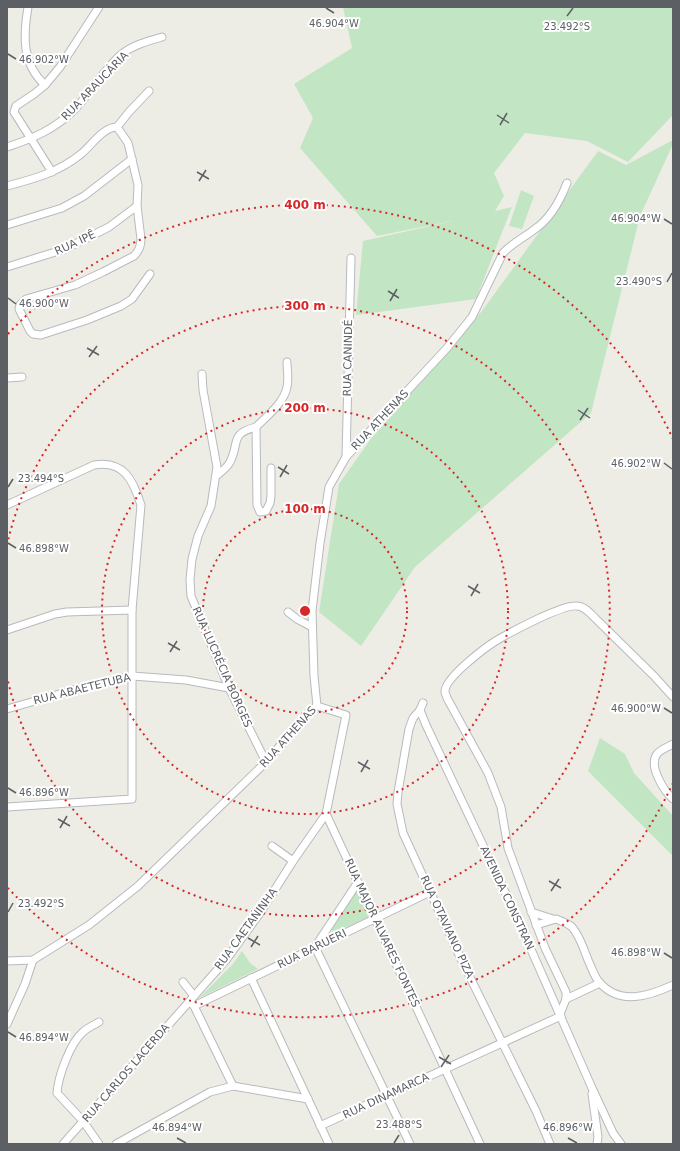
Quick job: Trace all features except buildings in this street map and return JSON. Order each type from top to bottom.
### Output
[{"type":"street","points":[[28,7],[25,22],[27,55],[30,66],[36,77],[45,85]]},
{"type":"street","points":[[52,172],[14,112],[16,106],[45,85],[60,67],[99,7]]},
{"type":"street","name":"RUA ARAUCÁRIA","points":[[7,147],[31,139],[46,131],[73,111],[122,54],[144,42],[162,37]]},
{"type":"street","points":[[117,127],[149,91]]},
{"type":"street","points":[[7,186],[31,180],[52,172],[80,154],[108,129],[111,127],[117,127]]},
{"type":"street","points":[[117,127],[128,143],[138,185],[137,206],[141,244],[138,252],[134,256],[75,285],[26,299],[20,305],[19,309],[30,331],[33,334],[41,335],[87,320],[121,306],[132,299],[150,274]]},
{"type":"street","points":[[7,226],[62,208],[84,196],[132,159]]},
{"type":"street","name":"RUA ATHENAS","points":[[7,961],[33,960],[89,925],[138,886],[266,762],[309,712],[317,706],[314,676],[312,611],[328,487],[346,457],[447,348],[472,317],[503,253],[546,220],[559,201],[567,183]]},
{"type":"street","name":"RUA IPÊ","points":[[7,267],[65,250],[108,227],[137,206]]},
{"type":"street","name":"RUA CANINDÉ","points":[[346,457],[351,258]]},
{"type":"street","points":[[216,476],[229,464],[239,435],[243,431],[256,427],[284,395],[287,387],[287,362]]},
{"type":"street","name":"RUA LUCRÉCIA BORGES","points":[[202,374],[203,390],[217,467],[211,506],[198,536],[192,558],[190,580],[191,596],[229,688],[266,762]]},
{"type":"street","points":[[7,378],[22,377]]},
{"type":"street","points":[[256,427],[257,505],[259,510],[262,512],[266,511],[270,503],[271,468]]},
{"type":"street","points":[[7,505],[94,465],[105,464],[116,466],[130,478],[136,489],[140,505],[132,610],[132,799],[7,807]]},
{"type":"street","points":[[560,1015],[566,999],[566,992],[545,948],[508,848],[501,807],[488,773],[447,698],[445,691],[455,674],[475,656],[498,639],[562,608],[578,606],[585,609],[595,618],[654,676],[673,697]]},
{"type":"street","points":[[7,630],[55,614],[67,612],[132,610]]},
{"type":"street","points":[[288,612],[312,627]]},
{"type":"street","name":"RUA ABAETETUBA","points":[[7,709],[84,687],[132,676],[186,680],[229,688]]},
{"type":"street","name":"RUA OTAVIANO PIZA","points":[[423,702],[420,710],[413,718],[409,729],[397,804],[403,833],[536,1111],[550,1144]]},
{"type":"street","points":[[317,706],[346,715],[326,814]]},
{"type":"street","name":"AVENIDA CONSTRAN","points":[[420,710],[515,913],[592,1088],[613,1132],[621,1144]]},
{"type":"street","points":[[673,744],[657,754],[654,762],[656,773],[668,794],[673,798]]},
{"type":"street","name":"RUA CAETANINHA","points":[[193,1001],[226,960],[260,913],[293,861],[326,814]]},
{"type":"street","name":"RUA MAJOR ALVARES FONTES","points":[[326,814],[480,1144]]},
{"type":"street","points":[[272,846],[293,861]]},
{"type":"street","points":[[358,882],[315,947],[410,1144]]},
{"type":"street","name":"RUA BARUERI","points":[[193,1001],[251,978],[430,892]]},
{"type":"street","points":[[532,912],[547,918],[556,919],[572,927],[594,974],[605,988],[617,995],[640,996],[655,993],[673,985]]},
{"type":"street","name":"AVENIDA CONSTRAN","points":[[536,925],[556,919]]},
{"type":"street","points":[[7,1024],[25,984],[33,960]]},
{"type":"street","points":[[251,978],[329,1144]]},
{"type":"street","points":[[183,982],[233,1086]]},
{"type":"street","points":[[566,999],[600,983]]},
{"type":"street","name":"RUA CARLOS LACERDA","points":[[63,1144],[193,1001]]},
{"type":"street","name":"RUA DINAMARCA","points":[[320,1126],[503,1043],[560,1015]]},
{"type":"street","points":[[99,1022],[82,1032],[75,1042],[61,1071],[57,1093],[83,1121],[99,1144]]},
{"type":"street","points":[[116,1144],[210,1092],[233,1086],[308,1099]]},
{"type":"street","name":"AVENIDA CONSTRAN","points":[[592,1088],[598,1140]]},
{"type":"street","name":"AVENIDA CONSTRAN","points":[[598,1140],[604,1132],[613,1132]]},
{"type":"green space","points":[[343,7],[673,7],[673,115],[628,162],[587,141],[525,133],[494,173],[504,196],[495,211],[512,207],[476,299],[356,315],[363,241],[457,220],[377,236],[300,148],[313,118],[294,84],[352,48]]},
{"type":"green space","points":[[673,140],[673,144],[640,216],[591,413],[415,567],[361,646],[319,612],[339,484],[370,440],[482,311],[598,151],[626,165]]},
{"type":"green space","points":[[521,190],[534,196],[522,229],[509,226]]},
{"type":"green space","points":[[600,738],[625,754],[634,773],[673,816],[673,856],[588,771]]},
{"type":"green space","points":[[356,889],[369,917],[332,932],[332,926]]},
{"type":"green space","points":[[242,951],[250,963],[258,969],[199,998],[233,964]]}]
